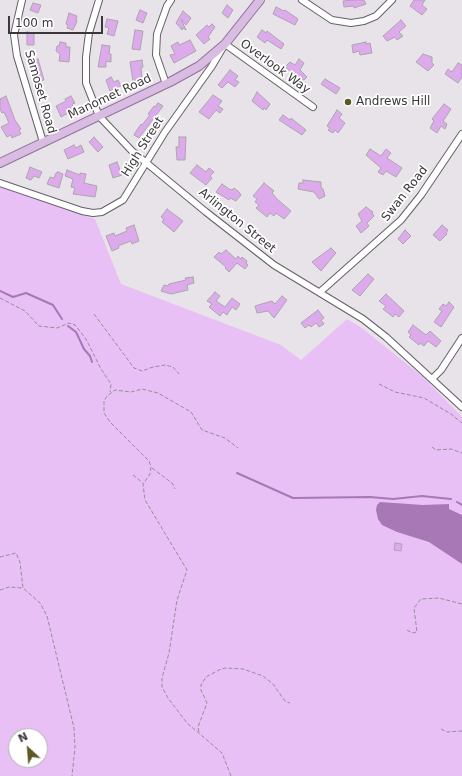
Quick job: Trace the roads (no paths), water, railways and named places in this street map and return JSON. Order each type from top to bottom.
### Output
[{"type":"main road","name":"High Street","points":[[225,44],[260,0]]},
{"type":"main road","name":"Manomet Road","points":[[0,163],[166,84],[199,66],[225,44]]},
{"type":"street","name":"Samoset Road","points":[[22,0],[14,35],[17,56],[43,142]]},
{"type":"street","name":"Arlington Street","points":[[99,0],[90,33],[86,57],[86,83],[98,116],[146,162],[261,255],[296,280],[320,292],[363,319],[462,407]]},
{"type":"street","points":[[166,84],[156,54],[157,34],[167,6],[171,0]]},
{"type":"street","points":[[302,0],[326,17],[338,22],[351,23],[364,21],[376,16],[392,0]]},
{"type":"street","name":"High Street","points":[[0,183],[82,211],[93,213],[102,212],[123,200],[165,132],[212,66],[225,44]]},
{"type":"street","name":"Overlook Way","points":[[225,44],[313,107]]},
{"type":"street","name":"Swan Road","points":[[320,292],[401,220],[421,195],[462,134]]},
{"type":"street","points":[[432,379],[441,370],[462,338]]},
{"type":"waterway","points":[[0,291],[13,297],[26,293],[53,305],[62,319]]},
{"type":"waterway","points":[[68,326],[76,332],[92,362]]},
{"type":"waterway","points":[[237,473],[293,498],[370,497],[393,499],[422,496],[451,499]]},
{"type":"waterway","points":[[457,502],[462,505]]},
{"type":"place","name":"Andrews Hill","points":[[348,102]]}]
